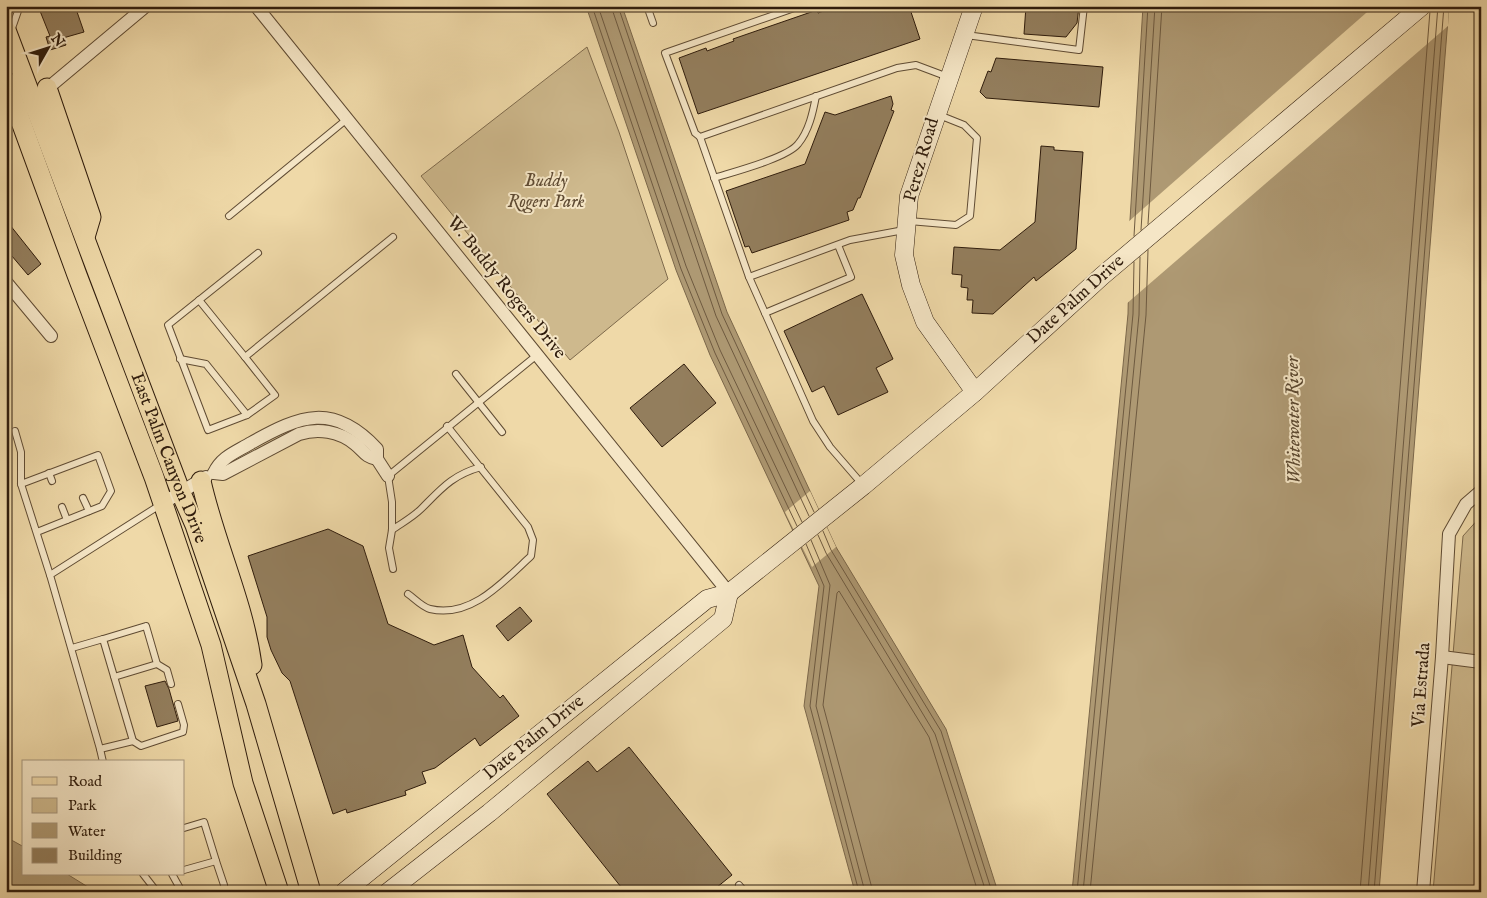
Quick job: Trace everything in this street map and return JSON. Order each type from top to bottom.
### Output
[{"type":"main road","name":"Perez Road","points":[[974,6],[948,77],[909,196],[904,254],[911,285],[925,322],[975,392]]},
{"type":"main road","name":"Date Palm Drive","points":[[344,892],[707,599],[729,593],[863,486],[975,392],[1102,276],[1422,6]]},
{"type":"main road","name":"East Palm Canyon Drive","points":[[7,34],[181,493],[195,525],[256,704],[311,892]]},
{"type":"main road","name":"East Palm Canyon Drive","points":[[6,81],[12,120],[163,503],[211,645],[244,783],[279,892]]},
{"type":"main road","points":[[47,88],[91,217],[85,237]]},
{"type":"main road","points":[[208,477],[208,512],[232,576],[248,636],[256,704]]},
{"type":"main road","name":"Date Palm Drive","points":[[388,892],[495,808],[723,619],[729,593]]},
{"type":"street","name":"W. Buddy Rogers Drive","points":[[256,6],[729,593]]},
{"type":"street","points":[[12,120],[142,8]]},
{"type":"street","points":[[6,282],[51,336]]},
{"type":"street","points":[[163,503],[208,477],[223,474],[299,434],[311,430],[327,431],[355,444],[367,457],[377,459],[388,476]]},
{"type":"street","name":"Via Estrada","points":[[1423,892],[1450,534],[1466,504],[1481,491]]},
{"type":"street","points":[[1442,657],[1481,662]]},
{"type":"lane","points":[[7,34],[18,11],[16,6]]},
{"type":"lane","points":[[647,6],[653,23]]},
{"type":"lane","points":[[800,6],[665,53],[695,133],[700,137],[749,277],[813,421],[830,447],[863,486]]},
{"type":"lane","points":[[964,34],[1079,50],[1084,6]]},
{"type":"lane","points":[[700,137],[897,68],[916,65],[948,77]]},
{"type":"lane","points":[[714,178],[768,161],[798,145],[812,118],[816,96]]},
{"type":"lane","points":[[749,277],[838,245],[906,225],[956,226],[970,216],[976,138],[964,125],[936,113]]},
{"type":"lane","points":[[229,216],[347,119]]},
{"type":"lane","points":[[245,357],[393,237]]},
{"type":"lane","points":[[765,313],[851,277],[838,245]]},
{"type":"lane","points":[[199,300],[275,395],[247,415],[208,430],[168,325],[199,300],[258,253]]},
{"type":"lane","points":[[393,569],[389,548],[392,530],[392,502],[388,476],[537,354]]},
{"type":"lane","points":[[180,358],[206,364],[247,415]]},
{"type":"lane","points":[[456,374],[502,432]]},
{"type":"lane","points":[[408,594],[429,609],[457,610],[478,600],[497,587],[531,556],[533,540],[528,527],[447,426]]},
{"type":"lane","points":[[15,431],[21,452],[21,484],[72,648],[103,760]]},
{"type":"lane","points":[[21,484],[72,468],[98,455],[111,491],[102,506],[37,532]]},
{"type":"lane","points":[[392,530],[422,508],[426,501],[450,481],[466,472],[481,468]]},
{"type":"lane","points":[[49,474],[52,481]]},
{"type":"lane","points":[[83,498],[89,511]]},
{"type":"lane","points":[[50,575],[163,503]]},
{"type":"lane","points":[[62,507],[67,520]]},
{"type":"lane","points":[[72,648],[146,626],[157,664],[167,670],[171,684]]},
{"type":"lane","points":[[103,639],[133,741],[141,746],[183,732],[184,725],[178,704]]},
{"type":"lane","points":[[114,677],[157,664]]},
{"type":"lane","points":[[100,750],[133,741]]},
{"type":"lane","points":[[185,828],[204,822],[224,885]]},
{"type":"lane","points":[[185,870],[216,861]]},
{"type":"lane","points":[[145,876],[157,892]]},
{"type":"lane","points":[[173,876],[182,892]]},
{"type":"lane","points":[[739,884],[745,892]]},
{"type":"green space","name":"Buddy Rogers Park","points":[[587,47],[619,132],[668,279],[570,360],[421,176]]},
{"type":"green space","points":[[1481,516],[1481,892],[1433,892],[1463,536]]},
{"type":"water","points":[[586,6],[622,6],[727,312],[836,547],[946,729],[998,892],[855,892],[804,706],[819,586],[710,355],[676,270]]},
{"type":"water","name":"Whitewater River","points":[[1143,6],[1449,6],[1379,892],[1072,892],[1128,314],[1130,220]]},
{"type":"water","points":[[6,837],[22,846],[22,876],[70,876],[96,892],[6,892]]},
{"type":"pier","points":[[1374,6],[1449,6],[1448,26],[1125,305],[1127,223]]},
{"type":"pier","points":[[810,491],[836,547],[812,567],[785,512]]},
{"type":"building","points":[[38,6],[75,6],[84,32],[63,38],[66,45],[50,50],[46,37],[50,36]]},
{"type":"building","points":[[838,6],[909,6],[920,39],[698,114],[679,58],[706,48],[707,51],[734,41],[733,39],[817,10],[818,13]]},
{"type":"building","points":[[1026,6],[1079,6],[1077,23],[1066,37],[1024,34]]},
{"type":"building","points":[[996,58],[1103,67],[1099,107],[986,98],[980,92],[988,71],[991,72]]},
{"type":"building","points":[[891,96],[893,104],[891,110],[894,111],[860,198],[858,198],[853,210],[847,212],[849,220],[752,253],[749,246],[745,247],[726,191],[805,164],[825,112],[835,115]]},
{"type":"building","points":[[1041,146],[1054,147],[1054,150],[1083,152],[1076,249],[1036,281],[1034,277],[993,314],[972,313],[973,300],[967,300],[968,288],[961,287],[962,275],[952,274],[954,247],[1000,250],[1035,222]]},
{"type":"building","points":[[6,220],[41,264],[28,275],[6,249]]},
{"type":"building","points":[[862,294],[893,359],[876,368],[888,392],[838,415],[824,386],[812,392],[784,331]]},
{"type":"building","points":[[684,364],[716,403],[662,447],[630,408]]},
{"type":"building","points":[[328,529],[363,546],[388,624],[434,645],[463,635],[472,667],[500,698],[503,695],[519,716],[480,746],[475,738],[435,768],[422,772],[426,783],[405,791],[406,795],[347,813],[346,809],[333,814],[290,681],[282,673],[271,650],[267,637],[267,617],[248,556]]},
{"type":"building","points":[[520,607],[532,621],[508,641],[496,626]]},
{"type":"building","points":[[165,681],[178,721],[157,727],[145,686]]},
{"type":"building","points":[[629,747],[732,875],[711,892],[625,892],[547,794],[588,761],[597,772]]}]
